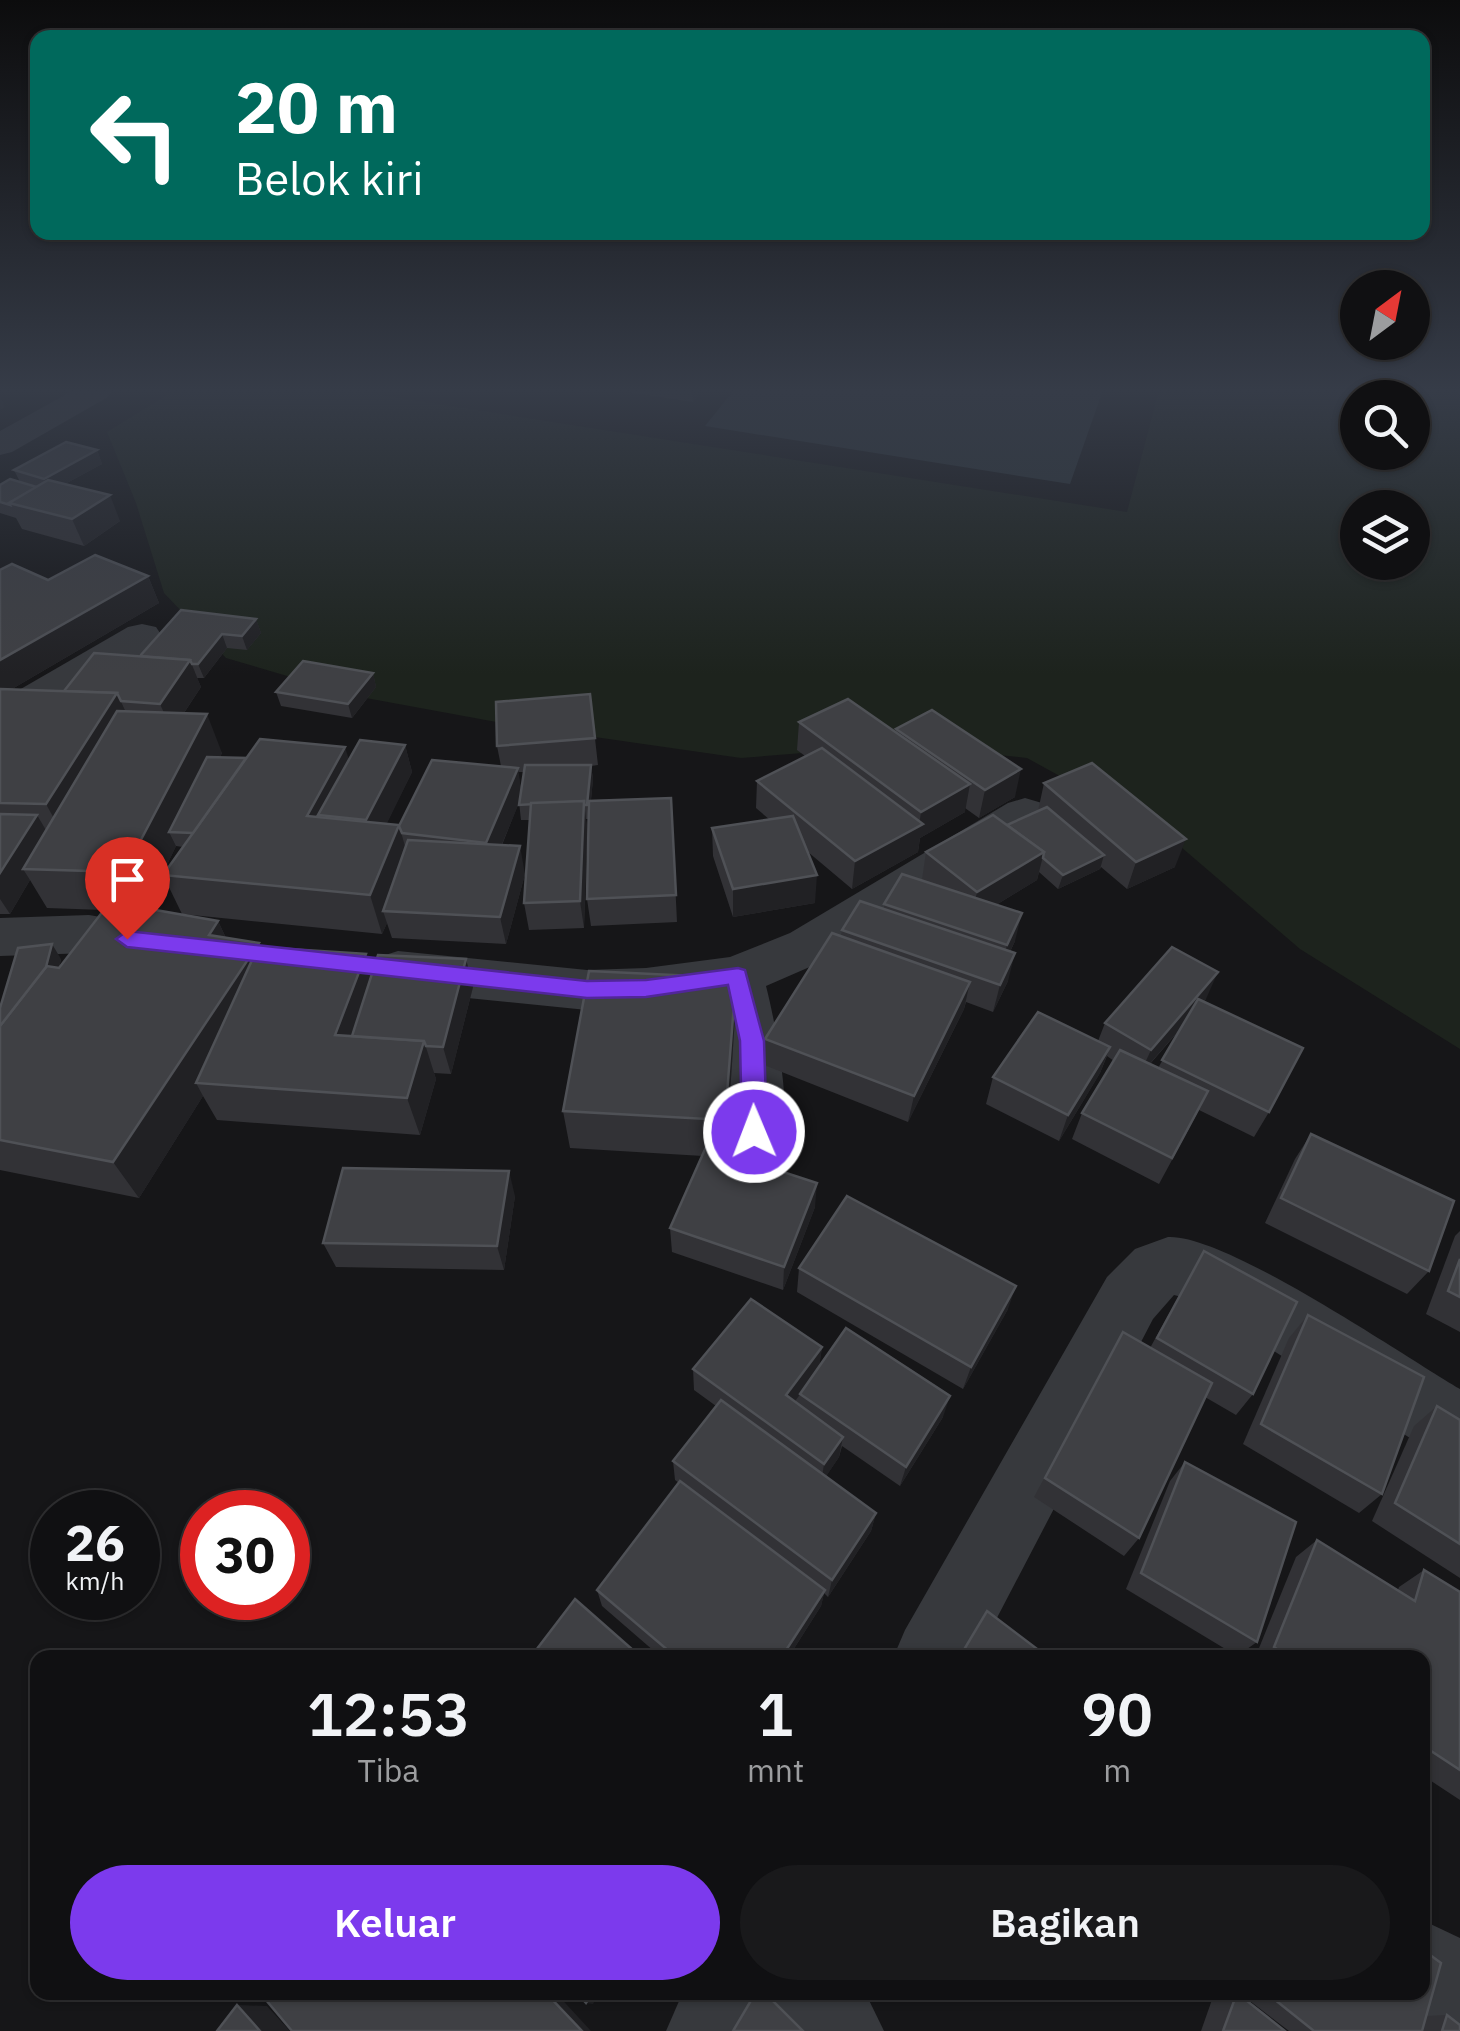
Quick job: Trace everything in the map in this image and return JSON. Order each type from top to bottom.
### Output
[{"type":"street","points":[[0,719],[142,636]]},
{"type":"street","points":[[356,966],[587,990],[646,988],[738,976],[809,946],[1025,814]]},
{"type":"street","points":[[0,937],[88,934],[204,948]]},
{"type":"street","points":[[738,976],[752,1041],[755,1161]]},
{"type":"street","points":[[972,1629],[1130,1298],[1146,1275],[1161,1266],[1195,1268],[1217,1279],[1460,1429]]},
{"type":"street","points":[[1430,1973],[1460,1997]]},
{"type":"street","points":[[713,2031],[733,2000]]},
{"type":"street","points":[[806,2000],[837,2031]]},
{"type":"shaded area","points":[[129,485],[953,485],[1127,512],[1134,485],[1460,485],[1460,1049],[1300,949],[1167,835],[1027,758],[903,745],[741,758],[518,726],[355,696],[226,658],[164,593]]},
{"type":"building","points":[[0,485],[37,487],[10,505],[0,502]]},
{"type":"building","points":[[40,485],[68,485],[110,495],[72,519],[9,503]]},
{"type":"building","points":[[95,555],[148,576],[0,660],[0,570],[12,564],[48,580]]},
{"type":"building","points":[[181,610],[256,619],[242,636],[222,634],[198,664],[140,656]]},
{"type":"building","points":[[94,653],[190,660],[160,704],[121,701],[117,693],[64,691]]},
{"type":"building","points":[[303,661],[373,673],[348,704],[276,692]]},
{"type":"building","points":[[0,689],[117,693],[46,804],[0,803]]},
{"type":"building","points":[[590,694],[595,738],[497,746],[496,702]]},
{"type":"building","points":[[848,699],[970,784],[921,812],[799,722]]},
{"type":"building","points":[[932,710],[1021,769],[985,790],[896,729]]},
{"type":"building","points":[[117,711],[207,714],[124,872],[23,869]]},
{"type":"building","points":[[260,739],[345,747],[307,816],[399,825],[370,895],[163,875]]},
{"type":"building","points":[[360,740],[405,745],[366,820],[318,815]]},
{"type":"building","points":[[822,748],[923,824],[855,861],[757,781]]},
{"type":"building","points":[[207,757],[246,758],[193,833],[169,832]]},
{"type":"building","points":[[432,760],[518,768],[486,843],[402,833],[399,826]]},
{"type":"building","points":[[1092,763],[1186,839],[1136,862],[1044,783]]},
{"type":"building","points":[[525,765],[591,765],[587,805],[584,801],[519,805]]},
{"type":"building","points":[[671,798],[676,895],[587,899],[589,801]]},
{"type":"building","points":[[584,801],[580,901],[524,903],[531,803]]},
{"type":"building","points":[[1047,807],[1104,855],[1063,875],[1043,858],[1044,852],[1007,825]]},
{"type":"building","points":[[0,814],[37,815],[0,873]]},
{"type":"building","points":[[993,815],[1044,852],[977,892],[926,852]]},
{"type":"building","points":[[793,816],[817,875],[733,889],[712,828]]},
{"type":"building","points":[[408,840],[520,846],[500,917],[383,911]]},
{"type":"building","points":[[902,874],[1022,913],[1007,945],[884,904]]},
{"type":"building","points":[[860,901],[1015,953],[1000,985],[842,930]]},
{"type":"building","points":[[110,902],[218,921],[209,935],[259,943],[113,1162],[0,1140],[0,1026],[47,966],[59,968]]},
{"type":"building","points":[[832,933],[970,982],[914,1096],[765,1039]]},
{"type":"building","points":[[52,944],[46,967],[0,1026],[0,1008],[18,948]]},
{"type":"building","points":[[258,947],[366,954],[335,1035],[424,1041],[407,1098],[196,1083]]},
{"type":"building","points":[[1172,947],[1218,972],[1151,1050],[1105,1023]]},
{"type":"building","points":[[378,955],[466,959],[443,1047],[426,1046],[424,1041],[352,1036]]},
{"type":"building","points":[[589,971],[736,978],[725,1120],[563,1111]]},
{"type":"building","points":[[1198,999],[1303,1048],[1269,1112],[1162,1060]]},
{"type":"building","points":[[1038,1012],[1110,1047],[1068,1115],[993,1077]]},
{"type":"building","points":[[1120,1050],[1208,1091],[1172,1158],[1082,1113]]},
{"type":"building","points":[[1311,1134],[1454,1201],[1429,1271],[1281,1198]]},
{"type":"building","points":[[706,1147],[817,1183],[784,1267],[670,1228]]},
{"type":"building","points":[[343,1168],[509,1171],[497,1246],[323,1243]]},
{"type":"building","points":[[847,1196],[1016,1286],[971,1367],[799,1268]]},
{"type":"building","points":[[1204,1251],[1297,1302],[1253,1394],[1157,1338]]},
{"type":"building","points":[[1460,1259],[1460,1297],[1448,1291]]},
{"type":"building","points":[[751,1299],[822,1347],[786,1395],[843,1437],[824,1464],[693,1369]]},
{"type":"building","points":[[1308,1315],[1424,1377],[1382,1494],[1261,1424]]},
{"type":"building","points":[[846,1328],[950,1396],[906,1467],[800,1394]]},
{"type":"building","points":[[1123,1332],[1212,1383],[1139,1538],[1045,1478]]},
{"type":"building","points":[[721,1400],[876,1513],[832,1580],[673,1461]]},
{"type":"building","points":[[1437,1406],[1460,1420],[1460,1544],[1395,1503]]},
{"type":"building","points":[[1185,1462],[1296,1522],[1257,1642],[1141,1573]]},
{"type":"building","points":[[680,1481],[825,1590],[786,1650],[668,1650],[597,1590]]},
{"type":"building","points":[[1317,1540],[1415,1601],[1424,1570],[1460,1592],[1460,1770],[1430,1750],[1430,1650],[1274,1647]]},
{"type":"building","points":[[575,1599],[633,1650],[536,1650]]},
{"type":"building","points":[[987,1611],[1038,1650],[964,1650]]},
{"type":"building","points":[[1430,1955],[1441,1963],[1422,2031],[1314,2031],[1275,2000],[1430,2000]]},
{"type":"building","points":[[266,2000],[553,2000],[582,2031],[292,2031]]},
{"type":"building","points":[[751,2000],[772,2000],[803,2031],[733,2031]]},
{"type":"building","points":[[1234,2000],[1246,2000],[1285,2031],[1223,2031]]},
{"type":"building","points":[[237,2005],[260,2031],[217,2031]]},
{"type":"building","points":[[1447,2015],[1460,2025],[1460,2031],[1442,2031]]},
{"type":"route","points":[[127,939],[587,990],[691,984],[738,976],[752,1041],[754,1132]]}]
